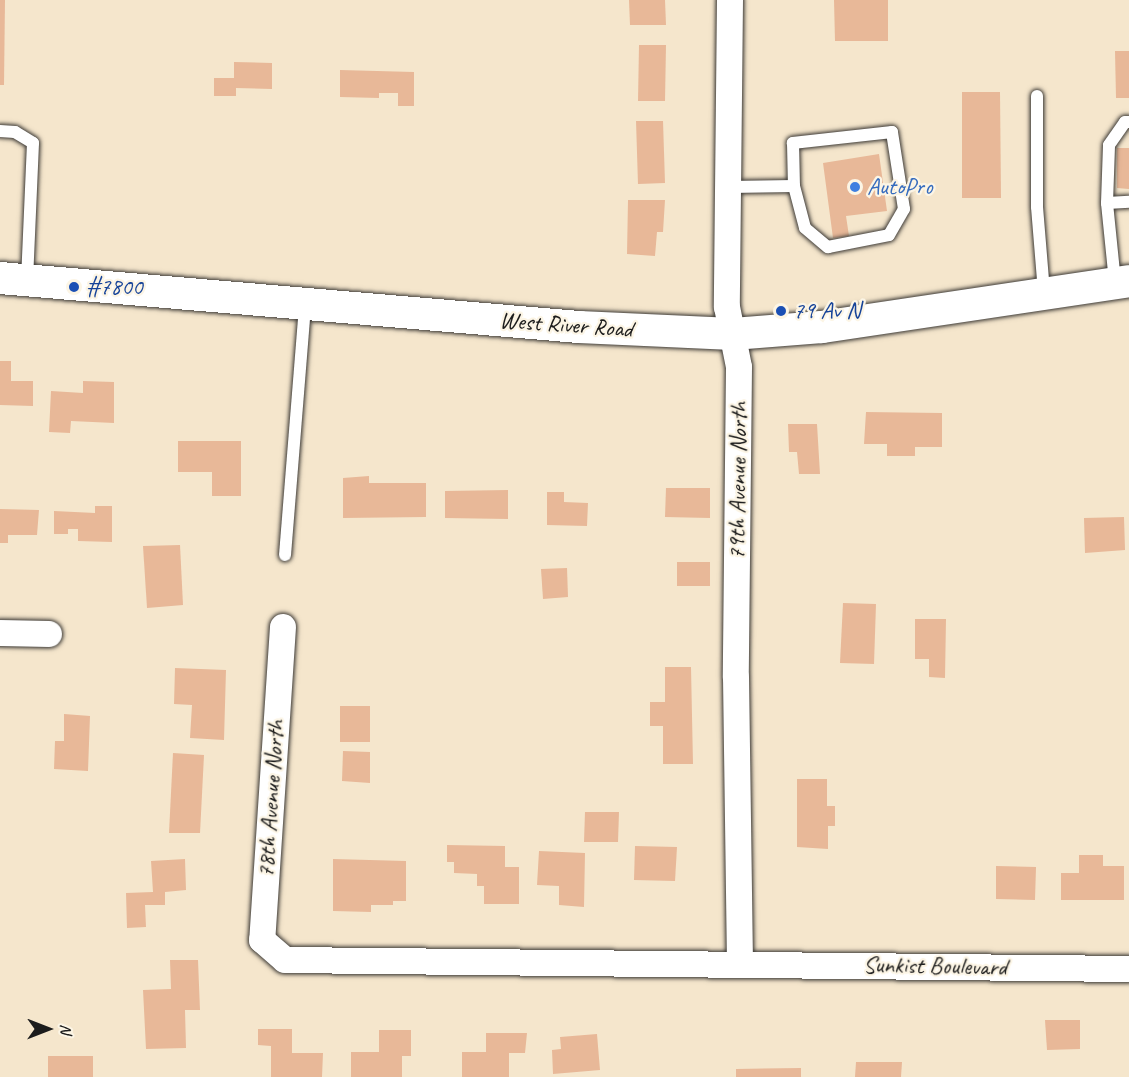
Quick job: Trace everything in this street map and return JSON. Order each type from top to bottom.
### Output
[{"type":"street","name":"79th Avenue North","points":[[730,0],[727,307],[739,367],[736,677],[740,963]]},
{"type":"street","name":"West River Road","points":[[14,279],[579,327],[733,334],[822,327],[1122,282]]},
{"type":"street","name":"78th Avenue North","points":[[283,627],[262,940],[285,960]]},
{"type":"street","points":[[0,633],[49,634]]},
{"type":"street","name":"Sunkist Boulevard","points":[[285,960],[740,963],[1129,969]]},
{"type":"lane","points":[[1037,96],[1037,207],[1044,294]]},
{"type":"lane","points":[[1122,282],[1107,203],[1109,145],[1125,122],[1129,122]]},
{"type":"lane","points":[[0,131],[15,132],[33,143],[14,279]]},
{"type":"lane","points":[[892,132],[904,209],[889,235],[828,247],[804,228],[794,186],[793,143],[892,132]]},
{"type":"lane","points":[[729,187],[794,186]]},
{"type":"lane","points":[[1107,203],[1129,202]]},
{"type":"lane","points":[[285,555],[305,303]]},
{"type":"building","points":[[0,0],[5,0],[4,85],[0,85]]},
{"type":"building","points":[[629,0],[665,0],[666,25],[630,25]]},
{"type":"building","points":[[834,0],[888,0],[888,41],[835,41]]},
{"type":"building","points":[[639,45],[666,45],[665,101],[638,101]]},
{"type":"building","points":[[1115,51],[1129,51],[1129,98],[1116,98]]},
{"type":"building","points":[[234,62],[272,63],[272,89],[236,88],[236,96],[214,96],[214,78],[234,78]]},
{"type":"building","points":[[340,70],[414,72],[414,106],[398,106],[398,93],[379,93],[379,98],[340,97]]},
{"type":"building","points":[[962,92],[1000,92],[1001,198],[962,198]]},
{"type":"building","points":[[636,121],[663,121],[665,183],[638,184]]},
{"type":"building","points":[[1117,148],[1129,148],[1129,189],[1117,188]]},
{"type":"building","name":"AutoPro","points":[[879,154],[887,211],[846,216],[849,236],[833,238],[823,163]]},
{"type":"building","points":[[628,200],[665,200],[663,232],[657,232],[655,256],[627,254]]},
{"type":"building","points":[[0,361],[11,361],[11,381],[33,381],[33,406],[0,405]]},
{"type":"building","points":[[83,381],[114,382],[114,423],[71,421],[70,433],[49,432],[51,391],[83,393]]},
{"type":"building","points":[[866,412],[942,413],[942,447],[915,447],[915,456],[887,456],[887,444],[864,444]]},
{"type":"building","points":[[788,424],[817,424],[820,474],[799,474],[797,452],[789,452]]},
{"type":"building","points":[[178,441],[241,441],[241,496],[212,496],[212,472],[178,472]]},
{"type":"building","points":[[369,476],[369,483],[426,483],[426,517],[343,518],[343,478]]},
{"type":"building","points":[[666,488],[710,488],[710,518],[665,517]]},
{"type":"building","points":[[508,490],[508,519],[445,518],[445,491]]},
{"type":"building","points":[[547,492],[564,492],[564,502],[588,503],[587,526],[547,525]]},
{"type":"building","points":[[95,506],[112,506],[112,542],[78,541],[78,529],[68,529],[68,534],[54,534],[54,511],[95,513]]},
{"type":"building","points":[[0,509],[39,510],[37,535],[8,535],[8,543],[0,543]]},
{"type":"building","points":[[1124,517],[1125,550],[1085,553],[1084,518]]},
{"type":"building","points":[[180,545],[183,605],[147,608],[143,546]]},
{"type":"building","points":[[677,562],[710,562],[710,586],[677,586]]},
{"type":"building","points":[[567,568],[568,597],[543,599],[541,569]]},
{"type":"building","points":[[843,603],[876,604],[874,664],[840,663]]},
{"type":"building","points":[[915,619],[946,619],[945,678],[929,677],[929,659],[915,659]]},
{"type":"building","points":[[665,667],[691,667],[693,764],[663,764],[663,726],[650,726],[650,702],[665,702]]},
{"type":"building","points":[[175,668],[226,670],[224,740],[190,738],[192,705],[174,704]]},
{"type":"building","points":[[340,706],[370,706],[370,742],[340,742]]},
{"type":"building","points":[[64,714],[90,716],[88,771],[54,769],[55,741],[64,741]]},
{"type":"building","points":[[343,751],[370,752],[370,783],[342,781]]},
{"type":"building","points":[[173,753],[204,755],[200,833],[169,833]]},
{"type":"building","points":[[797,779],[827,779],[827,806],[835,806],[835,826],[828,826],[828,849],[797,847]]},
{"type":"building","points":[[585,812],[619,812],[618,842],[584,842]]},
{"type":"building","points":[[447,845],[505,846],[505,867],[519,867],[519,904],[484,904],[484,886],[477,886],[477,874],[454,873],[454,862],[447,862]]},
{"type":"building","points":[[635,846],[677,847],[675,881],[634,880]]},
{"type":"building","points":[[539,851],[585,853],[584,907],[559,905],[559,886],[537,885]]},
{"type":"building","points":[[1079,855],[1103,855],[1103,866],[1124,866],[1124,900],[1061,900],[1061,873],[1079,873]]},
{"type":"building","points":[[185,859],[186,890],[165,892],[165,905],[145,905],[146,927],[127,928],[126,893],[153,892],[151,861]]},
{"type":"building","points":[[333,859],[406,861],[406,901],[393,901],[393,905],[371,905],[371,912],[333,911]]},
{"type":"building","points":[[996,866],[1036,867],[1035,900],[996,899]]},
{"type":"building","points":[[170,960],[198,960],[200,1010],[185,1010],[186,1048],[146,1049],[143,990],[171,989]]},
{"type":"building","points":[[1045,1020],[1080,1020],[1080,1049],[1047,1050]]},
{"type":"building","points":[[258,1029],[292,1029],[292,1053],[323,1053],[322,1077],[271,1077],[271,1046],[258,1045]]},
{"type":"building","points":[[379,1030],[411,1030],[411,1056],[402,1056],[402,1077],[351,1077],[351,1052],[379,1052]]},
{"type":"building","points":[[486,1033],[527,1033],[525,1053],[509,1053],[509,1077],[462,1077],[462,1052],[486,1052]]},
{"type":"building","points":[[597,1034],[600,1070],[553,1074],[552,1050],[561,1049],[560,1037]]},
{"type":"building","points":[[48,1056],[93,1056],[93,1077],[48,1077]]},
{"type":"building","points":[[856,1062],[902,1062],[901,1077],[855,1077]]},
{"type":"building","points":[[801,1068],[801,1077],[736,1077],[736,1069]]},
{"type":"place","name":"AutoPro","points":[[855,187]]},
{"type":"place","name":"#7800","points":[[74,287]]},
{"type":"place","name":"79 Av N","points":[[781,311]]}]
